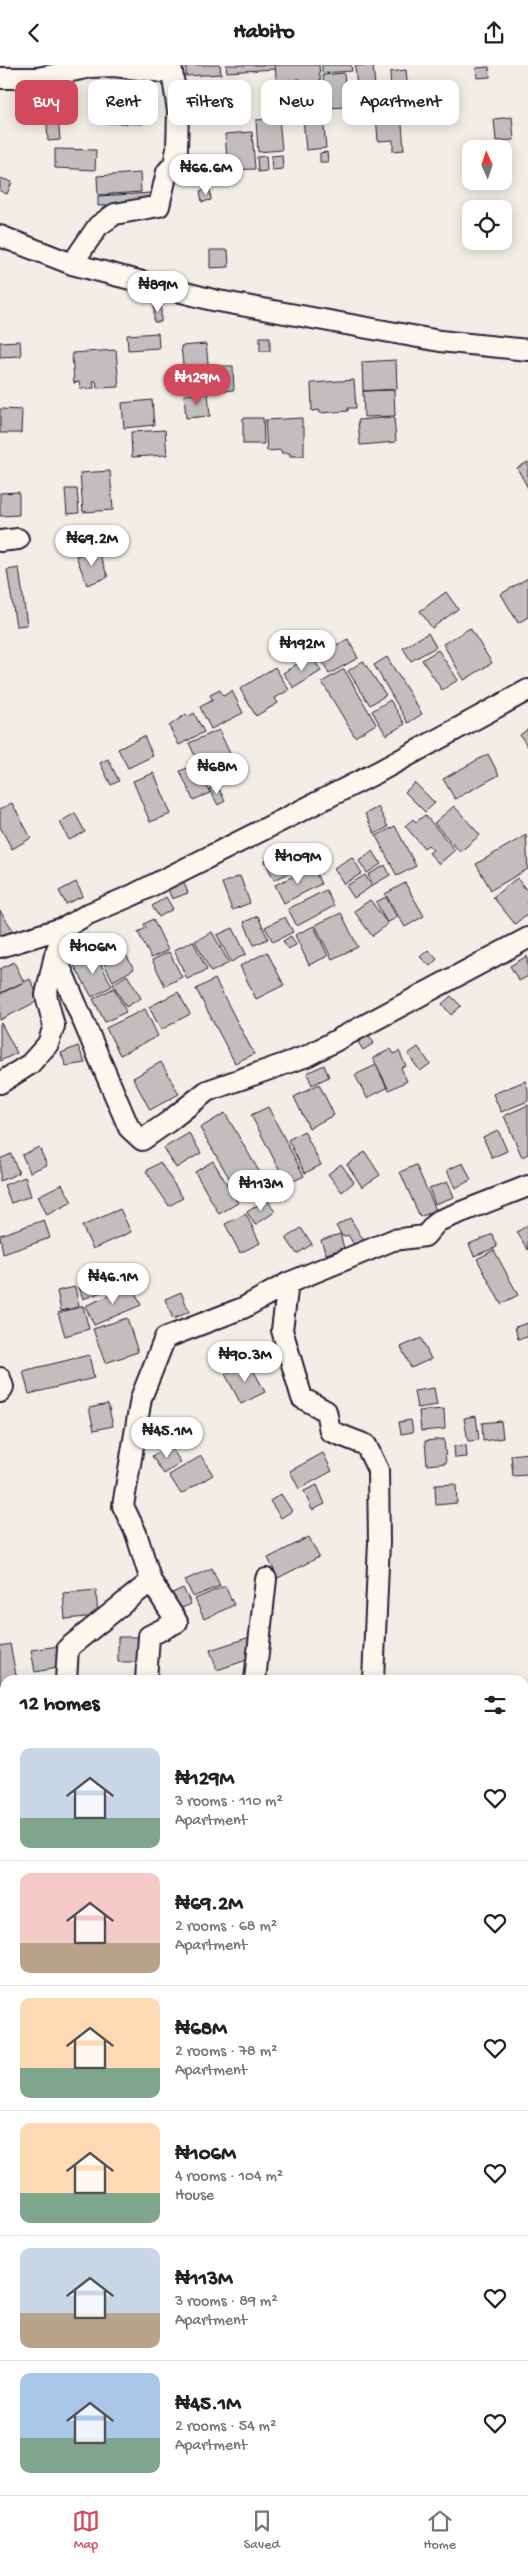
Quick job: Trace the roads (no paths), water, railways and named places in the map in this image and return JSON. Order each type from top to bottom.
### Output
[{"type":"street","points":[[0,78],[38,78],[91,67],[114,66],[171,69],[178,111],[177,149],[174,164],[167,172],[159,206],[115,214],[98,226],[72,264]]},
{"type":"street","points":[[0,236],[72,264],[213,300],[375,331],[440,341],[528,350]]},
{"type":"street","points":[[0,947],[66,927],[88,914],[133,895],[214,852],[378,772],[528,690]]},
{"type":"street","points":[[0,1083],[30,1064],[48,1044],[54,1026],[46,995],[55,955],[66,927]]},
{"type":"street","points":[[55,955],[129,1128],[142,1140],[207,1091],[307,1055],[528,938]]},
{"type":"street","points":[[146,1675],[149,1636],[177,1622],[151,1581],[136,1533],[123,1506],[141,1398],[165,1338],[243,1308],[288,1283],[393,1240],[425,1236],[438,1221],[528,1186]]},
{"type":"street","points":[[288,1283],[282,1330],[302,1398],[326,1411],[330,1431],[366,1445],[378,1470],[379,1542],[373,1675]]},
{"type":"street","points":[[0,1378],[3,1387],[0,1392]]},
{"type":"street","points":[[256,1675],[266,1579]]},
{"type":"street","points":[[66,1675],[68,1648],[151,1581]]}]
